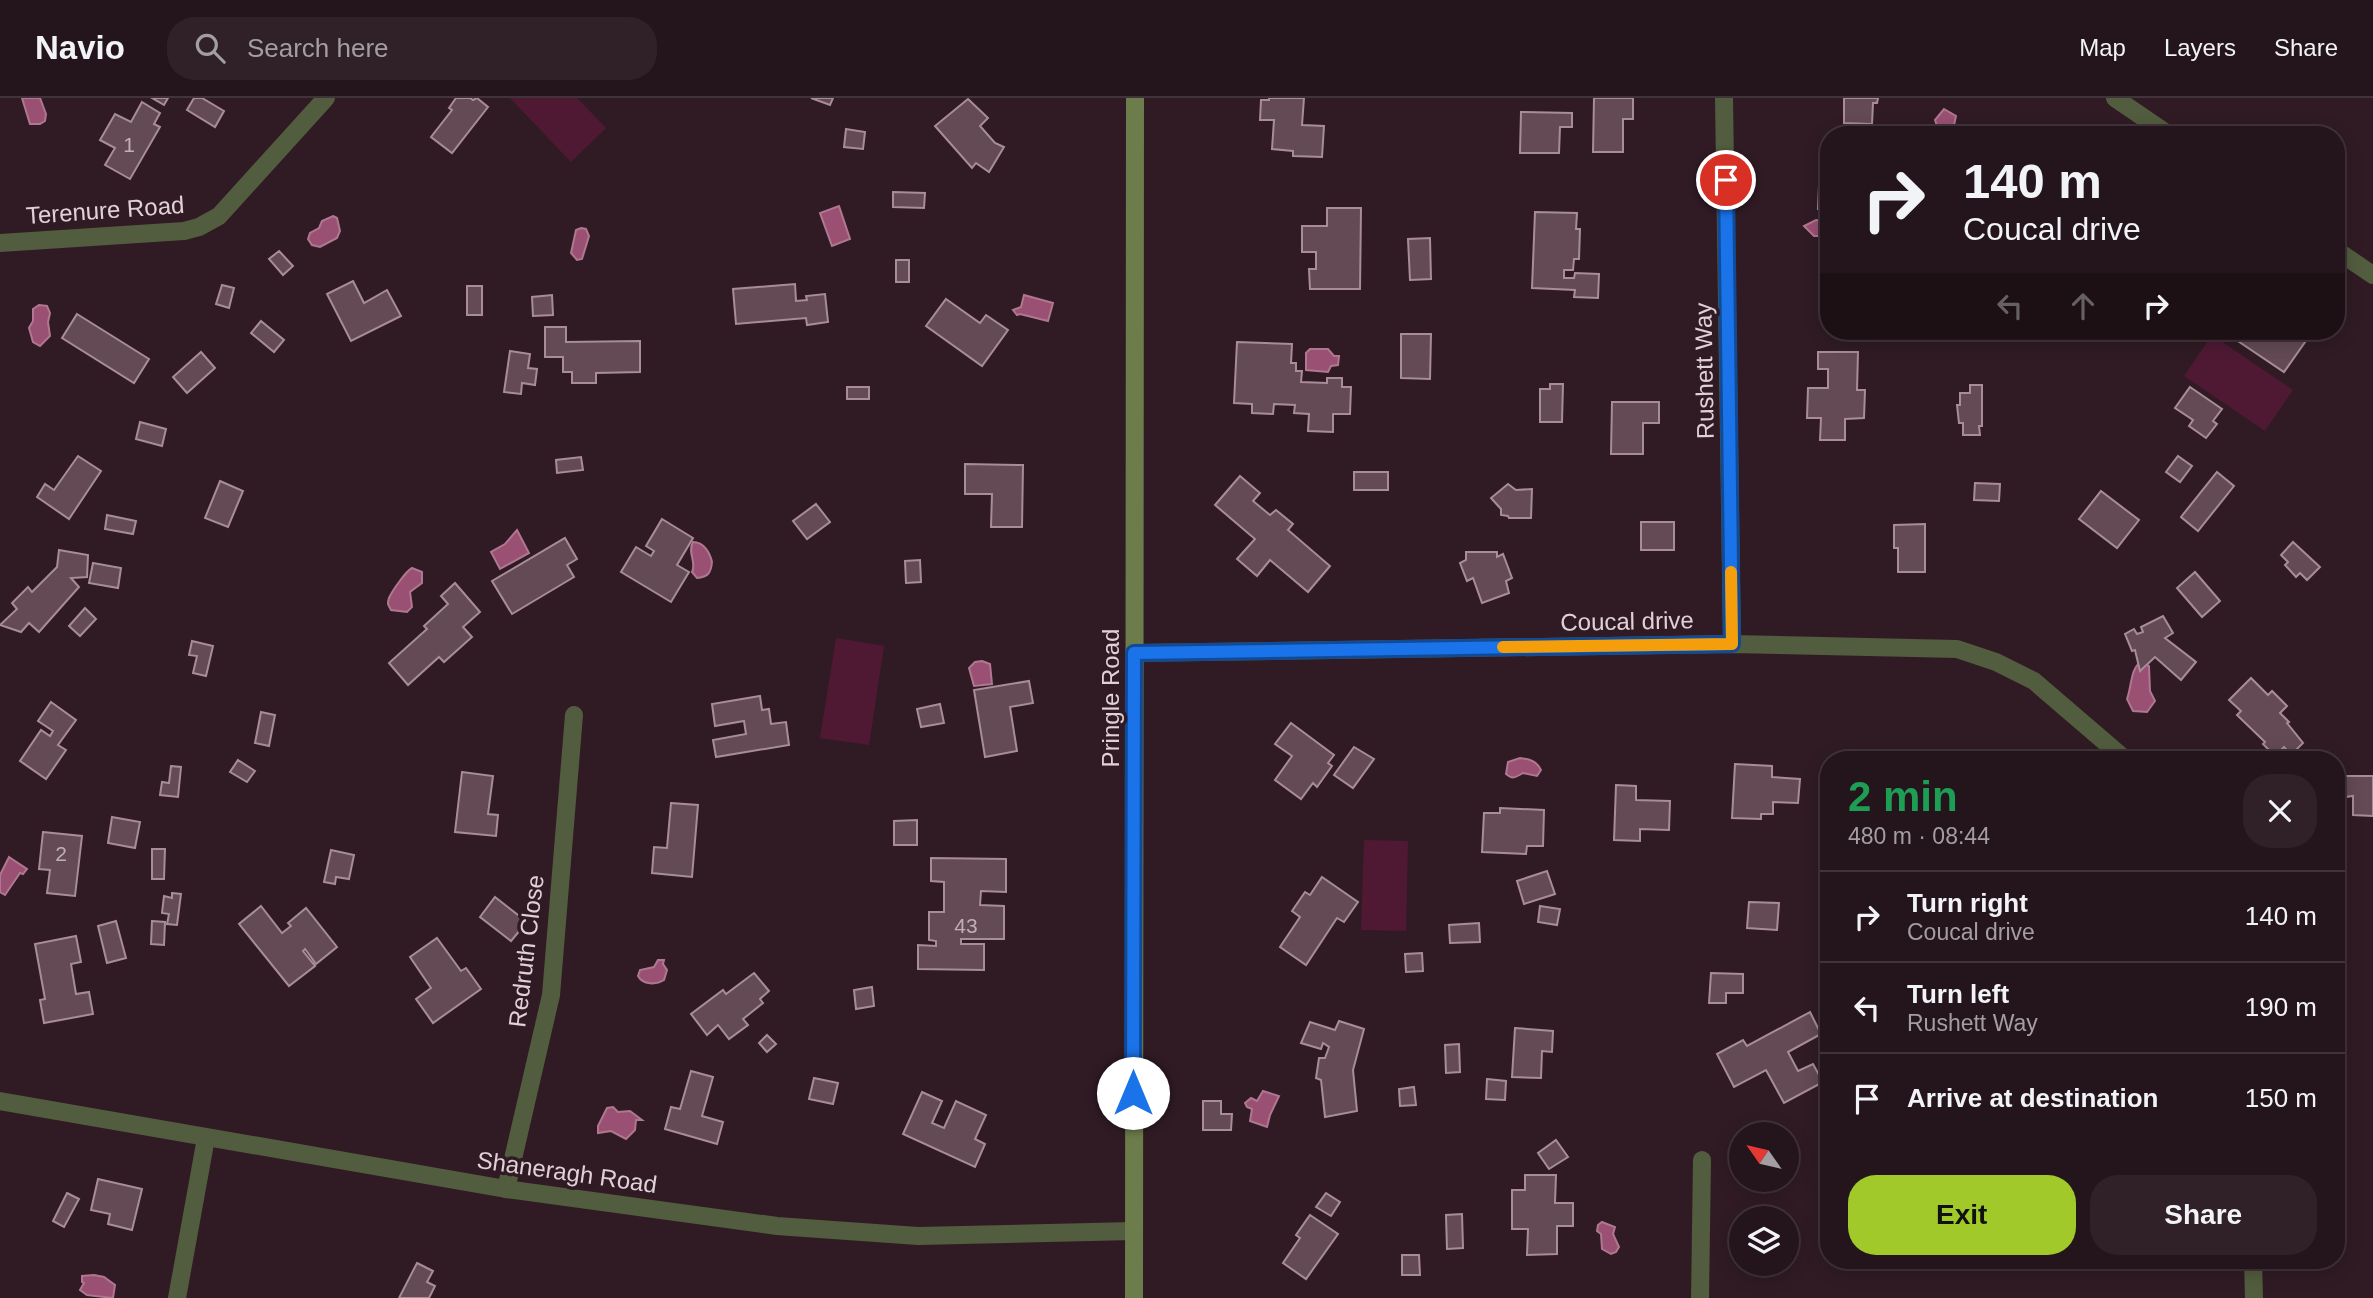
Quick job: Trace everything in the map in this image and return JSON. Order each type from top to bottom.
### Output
[{"type":"street","name":"Terenure Road","points":[[0,243],[199,228],[219,216],[326,98]]},
{"type":"street","name":"Pringle Road","points":[[1134,1298],[1135,98]]},
{"type":"street","name":"Rushett Way","points":[[1724,98],[1732,644]]},
{"type":"street","points":[[2115,98],[2156,126]]},
{"type":"street","points":[[2345,256],[2373,275]]},
{"type":"street","name":"Coucal drive","points":[[1134,653],[1732,644],[1957,649],[1996,662],[2034,681],[2116,751]]},
{"type":"street","name":"Redruth Close","points":[[506,1189],[551,995],[574,715]]},
{"type":"street","name":"Shaneragh Road","points":[[0,1101],[206,1139],[506,1189],[776,1226],[918,1236],[1133,1231]]},
{"type":"street","points":[[177,1298],[206,1139]]},
{"type":"street","points":[[1700,1298],[1702,1160]]},
{"type":"street","points":[[2253,1269],[2254,1298]]},
{"type":"shaded area","points":[[22,98],[40,98],[46,114],[45,121],[30,124]]},
{"type":"shaded area","points":[[510,98],[577,98],[606,128],[571,162]]},
{"type":"shaded area","points":[[1944,109],[1956,116],[1954,126],[1937,126],[1935,120]]},
{"type":"shaded area","points":[[839,206],[850,239],[832,246],[820,213]]},
{"type":"shaded area","points":[[333,216],[337,218],[340,231],[337,238],[320,247],[312,245],[308,239],[310,233],[319,228],[322,221]]},
{"type":"shaded area","points":[[1820,221],[1820,236],[1814,236],[1804,226]]},
{"type":"shaded area","points":[[586,229],[589,236],[582,259],[577,260],[571,253],[576,230]]},
{"type":"shaded area","points":[[1024,295],[1053,303],[1048,321],[1017,315],[1013,310],[1021,307]]},
{"type":"shaded area","points":[[39,305],[47,306],[50,313],[50,336],[40,346],[33,342],[29,328],[33,321],[33,309]]},
{"type":"shaded area","points":[[2209,340],[2219,340],[2293,390],[2265,431],[2184,376]]},
{"type":"shaded area","points":[[1310,349],[1328,349],[1334,356],[1339,356],[1338,365],[1331,366],[1328,372],[1306,370],[1306,353]]},
{"type":"shaded area","points":[[517,530],[529,553],[500,569],[491,552],[505,544]]},
{"type":"shaded area","points":[[693,542],[706,549],[712,562],[708,574],[697,578],[692,572]]},
{"type":"shaded area","points":[[412,568],[422,572],[422,583],[410,592],[412,607],[407,612],[391,610],[389,598]]},
{"type":"shaded area","points":[[836,638],[884,646],[869,745],[820,738]]},
{"type":"shaded area","points":[[2142,661],[2149,666],[2150,691],[2155,701],[2147,712],[2133,711],[2127,699],[2133,673]]},
{"type":"shaded area","points":[[975,662],[990,664],[992,684],[974,686],[969,668]]},
{"type":"shaded area","points":[[1520,758],[1537,764],[1541,770],[1537,776],[1523,773],[1513,777],[1506,774],[1508,762]]},
{"type":"shaded area","points":[[1364,840],[1408,841],[1406,931],[1361,930]]},
{"type":"shaded area","points":[[9,857],[27,869],[23,874],[20,873],[5,895],[0,892],[0,875]]},
{"type":"shaded area","points":[[658,960],[664,960],[663,964],[667,970],[664,980],[650,983],[640,979],[640,970],[654,967]]},
{"type":"shaded area","points":[[1263,1091],[1279,1096],[1267,1127],[1250,1121],[1252,1109],[1245,1103],[1251,1098],[1257,1101]]},
{"type":"shaded area","points":[[613,1107],[618,1112],[630,1111],[642,1120],[636,1120],[635,1130],[626,1139],[611,1131],[598,1133],[598,1126],[607,1108]]},
{"type":"shaded area","points":[[1602,1222],[1615,1227],[1613,1234],[1619,1247],[1611,1254],[1602,1249],[1601,1234],[1597,1231]]},
{"type":"shaded area","points":[[82,1276],[104,1277],[115,1285],[113,1298],[87,1295],[80,1290],[84,1283]]},
{"type":"building","points":[[152,98],[168,98],[164,105]]},
{"type":"building","points":[[194,98],[202,98],[224,111],[215,127],[187,110]]},
{"type":"building","points":[[456,98],[477,98],[488,107],[452,153],[431,137],[452,110],[449,108]]},
{"type":"building","points":[[811,98],[833,98],[830,105]]},
{"type":"building","points":[[1304,98],[1302,125],[1324,126],[1322,157],[1293,156],[1293,151],[1272,149],[1274,120],[1260,120],[1261,100]]},
{"type":"building","points":[[1594,98],[1633,98],[1633,119],[1623,119],[1623,152],[1593,152]]},
{"type":"building","points":[[1844,98],[1878,98],[1877,103],[1873,103],[1872,124],[1844,123]]},
{"type":"building","points":[[968,99],[988,118],[980,126],[995,143],[1004,147],[989,172],[976,163],[972,168],[935,126]]},
{"type":"building","points":[[142,102],[160,113],[154,124],[160,127],[130,179],[105,165],[115,148],[100,140],[115,114],[131,122]]},
{"type":"building","points":[[1521,112],[1572,113],[1572,127],[1560,127],[1559,153],[1520,153]]},
{"type":"building","points":[[846,129],[865,132],[863,149],[844,147]]},
{"type":"building","points":[[1819,185],[1820,185],[1820,209]]},
{"type":"building","points":[[893,192],[925,193],[924,208],[893,207]]},
{"type":"building","points":[[1327,208],[1361,208],[1360,289],[1310,289],[1309,269],[1316,269],[1316,252],[1302,252],[1302,226],[1327,226]]},
{"type":"building","points":[[1535,212],[1577,213],[1576,229],[1580,229],[1579,259],[1574,259],[1573,270],[1564,270],[1564,278],[1574,278],[1575,273],[1599,274],[1598,298],[1574,297],[1575,290],[1532,288]]},
{"type":"building","points":[[1430,238],[1431,279],[1410,280],[1408,239]]},
{"type":"building","points":[[279,251],[293,266],[283,275],[269,259]]},
{"type":"building","points":[[896,260],[909,260],[909,282],[896,282]]},
{"type":"building","points":[[353,281],[364,303],[387,290],[401,316],[351,341],[327,294]]},
{"type":"building","points":[[795,284],[796,301],[807,300],[806,296],[825,294],[828,322],[807,325],[806,318],[736,324],[733,289]]},
{"type":"building","points":[[222,285],[234,288],[229,308],[216,304]]},
{"type":"building","points":[[467,286],[482,286],[482,315],[467,315]]},
{"type":"building","points":[[552,295],[553,315],[533,316],[532,297]]},
{"type":"building","points":[[946,299],[980,323],[986,315],[1008,330],[982,366],[926,326]]},
{"type":"building","points":[[77,314],[149,359],[134,383],[62,338]]},
{"type":"building","points":[[261,321],[284,340],[274,352],[251,333]]},
{"type":"building","points":[[545,327],[566,327],[566,342],[640,341],[640,372],[596,373],[596,383],[572,383],[572,372],[563,372],[563,357],[545,357]]},
{"type":"building","points":[[1401,334],[1431,334],[1430,379],[1401,378]]},
{"type":"building","points":[[2236,340],[2306,340],[2284,372]]},
{"type":"building","points":[[1237,342],[1292,344],[1291,363],[1296,363],[1296,371],[1302,371],[1301,382],[1327,383],[1327,378],[1342,378],[1342,387],[1351,387],[1350,414],[1333,414],[1333,432],[1308,431],[1309,414],[1294,413],[1295,405],[1274,404],[1273,414],[1252,413],[1252,404],[1234,403]]},
{"type":"building","points":[[510,351],[530,354],[528,368],[537,369],[535,385],[522,383],[521,394],[504,392]]},
{"type":"building","points":[[201,352],[215,368],[187,393],[173,377]]},
{"type":"building","points":[[1818,352],[1858,352],[1857,390],[1865,390],[1864,418],[1845,419],[1845,440],[1820,440],[1821,418],[1807,418],[1808,388],[1828,388],[1828,369],[1818,369]]},
{"type":"building","points":[[1550,384],[1563,384],[1562,422],[1540,422],[1540,389],[1550,389]]},
{"type":"building","points":[[1970,385],[1982,385],[1980,435],[1963,435],[1963,423],[1959,423],[1957,405],[1960,405],[1960,393],[1970,393]]},
{"type":"building","points":[[847,387],[869,387],[869,399],[847,399]]},
{"type":"building","points":[[2190,387],[2222,409],[2213,421],[2217,424],[2206,438],[2189,426],[2193,420],[2175,408]]},
{"type":"building","points":[[1612,402],[1659,402],[1659,423],[1643,423],[1643,454],[1611,454]]},
{"type":"building","points":[[140,422],[166,429],[162,446],[136,439]]},
{"type":"building","points":[[78,456],[101,471],[69,519],[37,497],[45,484],[54,490]]},
{"type":"building","points":[[2178,456],[2192,466],[2180,482],[2166,472]]},
{"type":"building","points":[[581,457],[583,470],[557,473],[556,460]]},
{"type":"building","points":[[965,464],[1023,465],[1022,527],[991,527],[992,494],[965,494]]},
{"type":"building","points":[[1354,472],[1388,472],[1388,490],[1354,490]]},
{"type":"building","points":[[2217,472],[2234,486],[2198,531],[2181,517]]},
{"type":"building","points":[[1240,476],[1260,493],[1253,501],[1270,515],[1276,510],[1293,524],[1288,530],[1330,566],[1308,592],[1270,560],[1257,576],[1237,559],[1255,539],[1215,505]]},
{"type":"building","points":[[220,481],[243,491],[228,527],[205,518]]},
{"type":"building","points":[[1975,483],[2000,484],[1999,501],[1974,500]]},
{"type":"building","points":[[1508,484],[1516,490],[1532,489],[1531,518],[1509,518],[1501,515],[1501,509],[1491,498]]},
{"type":"building","points":[[2101,491],[2139,520],[2117,548],[2079,519]]},
{"type":"building","points":[[816,504],[830,522],[807,539],[793,521]]},
{"type":"building","points":[[107,515],[136,521],[133,534],[105,529]]},
{"type":"building","points":[[662,519],[693,538],[677,565],[689,572],[671,602],[621,572],[636,547],[651,556],[654,551],[646,546]]},
{"type":"building","points":[[1641,522],[1674,522],[1674,550],[1641,550]]},
{"type":"building","points":[[1925,524],[1925,572],[1898,572],[1894,525]]},
{"type":"building","points":[[565,538],[577,559],[567,565],[574,577],[512,614],[492,581]]},
{"type":"building","points":[[2293,542],[2320,567],[2307,580],[2300,573],[2296,577],[2285,565],[2288,562],[2281,555]]},
{"type":"building","points":[[59,550],[88,555],[87,577],[71,578],[79,587],[39,632],[29,623],[21,632],[0,625],[17,609],[12,603],[28,587],[32,592],[57,567]]},
{"type":"building","points":[[1466,552],[1497,552],[1497,557],[1503,554],[1512,578],[1506,581],[1509,593],[1482,603],[1473,578],[1467,581],[1460,563],[1466,560]]},
{"type":"building","points":[[920,560],[921,582],[906,583],[905,561]]},
{"type":"building","points":[[93,563],[121,568],[118,588],[89,583]]},
{"type":"building","points":[[2195,572],[2220,601],[2202,617],[2177,588]]},
{"type":"building","points":[[455,583],[480,612],[463,627],[472,637],[444,662],[439,657],[408,685],[389,663],[427,629],[424,626],[448,604],[441,596]]},
{"type":"building","points":[[85,608],[96,619],[80,636],[69,626]]},
{"type":"building","points":[[2163,616],[2173,633],[2165,638],[2196,662],[2181,680],[2155,657],[2140,671],[2135,650],[2132,651],[2125,634],[2134,629],[2137,634],[2143,632],[2141,627]]},
{"type":"building","points":[[192,641],[213,646],[206,676],[193,673],[197,656],[189,655]]},
{"type":"building","points":[[2251,678],[2268,695],[2272,691],[2287,706],[2280,713],[2303,743],[2295,751],[2288,751],[2284,747],[2280,751],[2270,751],[2263,744],[2265,742],[2237,715],[2241,711],[2229,700]]},
{"type":"building","points":[[1029,681],[1033,703],[1010,707],[1017,751],[985,757],[974,690]]},
{"type":"building","points":[[760,696],[762,710],[769,709],[771,724],[786,722],[789,745],[716,757],[713,740],[746,734],[744,721],[715,726],[712,704]]},
{"type":"building","points":[[51,702],[76,720],[58,745],[66,750],[46,779],[20,761],[41,730],[50,736],[53,731],[38,721]]},
{"type":"building","points":[[940,704],[944,723],[921,727],[917,709]]},
{"type":"building","points":[[261,712],[275,715],[269,746],[255,743]]},
{"type":"building","points":[[1291,723],[1334,755],[1328,763],[1332,766],[1317,787],[1313,783],[1301,799],[1275,780],[1292,756],[1275,744]]},
{"type":"building","points":[[1354,747],[1374,759],[1353,788],[1334,775]]},
{"type":"building","points":[[238,760],[255,771],[247,782],[230,772]]},
{"type":"building","points":[[1735,764],[1772,766],[1772,777],[1800,779],[1798,803],[1773,802],[1773,814],[1761,814],[1761,819],[1732,818]]},
{"type":"building","points":[[171,766],[181,767],[178,797],[160,795],[162,782],[169,783]]},
{"type":"building","points":[[462,772],[493,776],[488,814],[498,815],[496,836],[455,832]]},
{"type":"building","points":[[2345,776],[2373,776],[2373,816],[2353,815],[2353,796],[2345,797]]},
{"type":"building","points":[[1616,785],[1636,786],[1636,800],[1670,801],[1669,830],[1640,829],[1640,841],[1614,840]]},
{"type":"building","points":[[671,803],[698,805],[692,877],[652,873],[654,847],[667,848]]},
{"type":"building","points":[[1500,808],[1544,810],[1543,846],[1527,846],[1526,854],[1482,852],[1484,813],[1500,813]]},
{"type":"building","points":[[112,817],[140,822],[135,848],[108,843]]},
{"type":"building","points":[[917,820],[917,845],[894,845],[894,821]]},
{"type":"building","points":[[43,832],[82,836],[75,896],[47,893],[50,870],[39,869]]},
{"type":"building","points":[[152,849],[165,849],[164,879],[152,879]]},
{"type":"building","points":[[331,850],[354,855],[349,879],[336,877],[335,884],[324,882]]},
{"type":"building","points":[[931,858],[1006,859],[1006,892],[981,891],[980,905],[1004,906],[1004,939],[961,939],[961,944],[984,944],[984,970],[918,969],[918,945],[936,946],[936,941],[929,940],[929,912],[944,912],[944,882],[931,881]]},
{"type":"building","points":[[1547,871],[1555,894],[1524,904],[1517,881]]},
{"type":"building","points":[[1322,877],[1358,902],[1344,922],[1337,918],[1306,965],[1280,947],[1300,917],[1292,911],[1305,892],[1310,895]]},
{"type":"building","points":[[172,893],[181,894],[177,925],[167,924],[169,914],[162,913],[164,896],[172,898]]},
{"type":"building","points":[[495,897],[527,922],[511,941],[480,917]]},
{"type":"building","points":[[1749,902],[1779,903],[1777,930],[1747,928]]},
{"type":"building","points":[[261,906],[282,933],[291,926],[288,923],[306,908],[337,947],[316,964],[305,949],[303,951],[315,966],[289,986],[239,924]]},
{"type":"building","points":[[1540,906],[1560,909],[1557,925],[1538,922]]},
{"type":"building","points":[[116,921],[126,958],[107,963],[98,926]]},
{"type":"building","points":[[152,921],[165,922],[164,945],[151,944]]},
{"type":"building","points":[[1479,923],[1480,942],[1450,943],[1449,925]]},
{"type":"building","points":[[76,936],[81,962],[71,964],[76,994],[89,992],[93,1014],[44,1023],[40,1000],[45,999],[35,944]]},
{"type":"building","points":[[437,938],[461,971],[466,968],[481,989],[433,1023],[416,999],[431,988],[410,957]]},
{"type":"building","points":[[1422,953],[1423,971],[1406,972],[1405,954]]},
{"type":"building","points":[[754,973],[769,991],[760,999],[763,1003],[743,1019],[748,1025],[729,1039],[718,1025],[707,1035],[691,1014],[723,990],[726,994]]},
{"type":"building","points":[[1711,973],[1743,974],[1743,993],[1726,993],[1726,1003],[1709,1003]]},
{"type":"building","points":[[872,987],[874,1006],[856,1009],[854,990]]},
{"type":"building","points":[[1810,1012],[1820,1035],[1788,1052],[1798,1071],[1813,1064],[1820,1077],[1820,1084],[1784,1103],[1766,1070],[1734,1087],[1717,1054],[1743,1040],[1747,1046]]},
{"type":"building","points":[[1339,1021],[1364,1029],[1353,1070],[1357,1111],[1325,1117],[1321,1080],[1316,1078],[1319,1058],[1325,1058],[1329,1047],[1323,1043],[1321,1049],[1301,1043],[1310,1022],[1335,1030]]},
{"type":"building","points":[[1515,1028],[1553,1031],[1552,1052],[1542,1051],[1541,1078],[1512,1077]]},
{"type":"building","points":[[767,1035],[776,1044],[767,1052],[759,1043]]},
{"type":"building","points":[[1459,1044],[1460,1072],[1446,1073],[1445,1045]]},
{"type":"building","points":[[691,1071],[713,1077],[702,1116],[723,1122],[717,1144],[665,1129],[671,1107],[680,1109]]},
{"type":"building","points":[[814,1078],[838,1083],[833,1104],[809,1099]]},
{"type":"building","points":[[1487,1079],[1506,1081],[1505,1100],[1486,1099]]},
{"type":"building","points":[[1414,1087],[1416,1105],[1400,1106],[1399,1089]]},
{"type":"building","points":[[922,1092],[942,1101],[932,1123],[944,1128],[956,1101],[986,1115],[975,1139],[985,1144],[975,1167],[903,1134]]},
{"type":"building","points":[[1203,1101],[1221,1101],[1221,1114],[1232,1114],[1231,1130],[1203,1130]]},
{"type":"building","points":[[1556,1140],[1568,1157],[1549,1169],[1538,1153]]},
{"type":"building","points":[[1525,1175],[1556,1175],[1555,1203],[1573,1203],[1573,1226],[1557,1226],[1557,1254],[1527,1255],[1528,1229],[1512,1229],[1512,1190],[1525,1190]]},
{"type":"building","points":[[98,1179],[142,1189],[132,1230],[108,1224],[110,1214],[91,1210]]},
{"type":"building","points":[[67,1193],[79,1199],[64,1227],[53,1221]]},
{"type":"building","points":[[1326,1193],[1340,1202],[1331,1216],[1316,1207]]},
{"type":"building","points":[[1462,1214],[1463,1248],[1447,1249],[1446,1215]]},
{"type":"building","points":[[1310,1215],[1338,1234],[1306,1279],[1283,1263],[1300,1238],[1296,1235]]},
{"type":"building","points":[[1402,1255],[1419,1255],[1420,1275],[1402,1275]]},
{"type":"building","points":[[417,1263],[433,1271],[427,1282],[435,1286],[429,1298],[399,1298]]},
{"type":"slow traffic","points":[[1503,647],[1732,644],[1731,572]]},
{"type":"route","points":[[1133,1093],[1134,653],[1732,644],[1726,180]]}]
